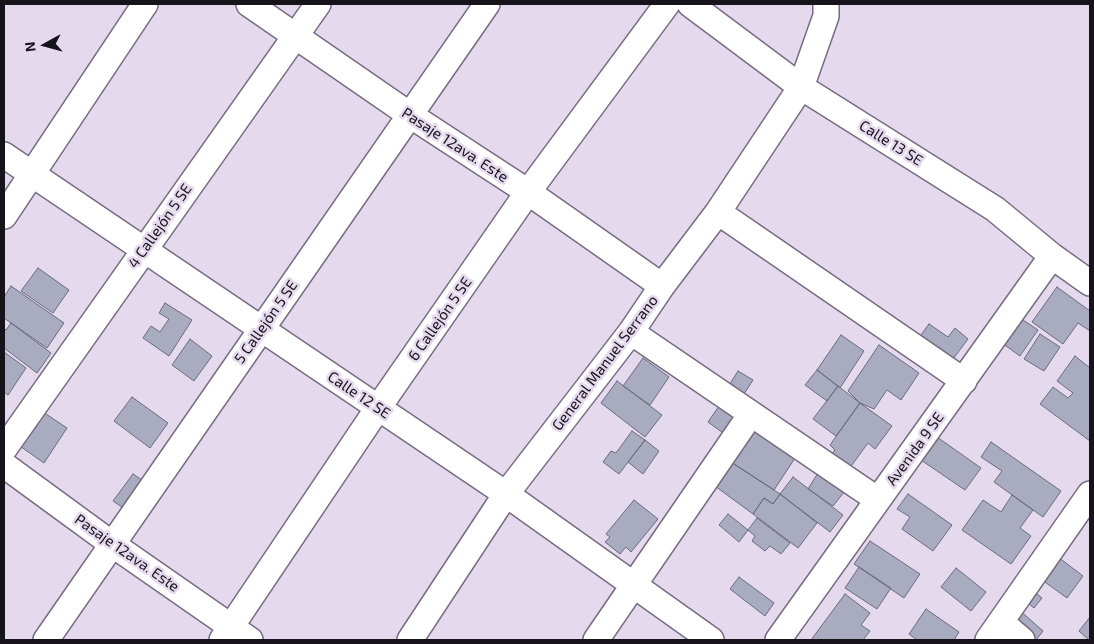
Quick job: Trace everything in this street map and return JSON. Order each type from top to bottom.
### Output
[{"type":"street","points":[[4,216],[145,4]]},
{"type":"street","name":"Pasaje 12ava. Este","points":[[249,4],[410,115],[528,192],[662,286]]},
{"type":"street","name":"4 Callejón 5 SE","points":[[4,450],[143,249],[318,4]]},
{"type":"street","name":"5 Callejón 5 SE","points":[[46,640],[487,4]]},
{"type":"street","name":"6 Callejón 5 SE","points":[[234,635],[378,408],[528,192],[667,4]]},
{"type":"street","name":"Calle 13 SE","points":[[690,4],[801,87],[995,209],[1052,256],[1086,271]]},
{"type":"street","name":"General Manuel Serrano","points":[[410,640],[506,494],[631,332],[662,286],[718,212],[801,87],[826,16],[826,4]]},
{"type":"street","name":"Calle 12 SE","points":[[4,155],[506,494],[711,640]]},
{"type":"street","points":[[718,212],[964,381]]},
{"type":"street","name":"Avenida 9 SE","points":[[778,640],[1052,256]]},
{"type":"street","points":[[631,332],[878,500]]},
{"type":"street","points":[[596,640],[751,414]]},
{"type":"street","name":"Pasaje 12ava. Este","points":[[4,465],[234,635]]},
{"type":"street","points":[[1022,640],[995,632],[1090,494]]},
{"type":"building","points":[[38,268],[69,290],[53,313],[21,291]]},
{"type":"building","points":[[11,286],[64,323],[47,348],[4,318],[4,297]]},
{"type":"building","points":[[1057,287],[1090,311],[1090,331],[1078,323],[1063,344],[1032,322]]},
{"type":"building","points":[[165,303],[192,320],[169,356],[143,338],[151,326],[160,332],[169,319],[159,313]]},
{"type":"building","points":[[1020,318],[1038,330],[1020,356],[1002,343]]},
{"type":"building","points":[[11,323],[51,353],[37,373],[4,348],[4,328],[6,330]]},
{"type":"building","points":[[929,324],[948,337],[955,328],[968,339],[947,367],[915,343]]},
{"type":"building","points":[[1040,334],[1060,347],[1044,371],[1024,359]]},
{"type":"building","points":[[841,335],[864,351],[840,388],[817,370]]},
{"type":"building","points":[[190,339],[212,356],[194,381],[172,365]]},
{"type":"building","points":[[879,345],[919,373],[901,400],[887,390],[874,409],[860,403],[848,391]]},
{"type":"building","points":[[4,352],[26,368],[8,395],[4,392]]},
{"type":"building","points":[[1075,356],[1090,368],[1090,441],[1040,404],[1053,387],[1068,398],[1073,393],[1057,381]]},
{"type":"building","points":[[643,358],[669,377],[650,405],[623,386]]},
{"type":"building","points":[[817,370],[838,386],[827,401],[805,385]]},
{"type":"building","points":[[738,371],[753,380],[742,397],[728,387]]},
{"type":"building","points":[[617,381],[662,415],[645,437],[601,403]]},
{"type":"building","points":[[838,386],[860,403],[836,436],[813,419]]},
{"type":"building","points":[[132,397],[168,423],[150,448],[114,421]]},
{"type":"building","points":[[722,402],[740,415],[726,435],[708,422]]},
{"type":"building","points":[[860,403],[892,426],[875,449],[868,443],[849,469],[831,455],[835,450],[830,445]]},
{"type":"building","points":[[40,410],[67,428],[44,463],[17,444]]},
{"type":"building","points":[[754,427],[797,455],[774,490],[731,462]]},
{"type":"building","points":[[632,431],[645,440],[619,474],[603,462],[611,451],[616,453]]},
{"type":"building","points":[[937,437],[981,468],[965,490],[921,460]]},
{"type":"building","points":[[645,440],[659,451],[643,474],[628,462]]},
{"type":"building","points":[[991,442],[1061,491],[1043,517],[994,482],[1002,471],[981,457]]},
{"type":"building","points":[[731,462],[780,494],[773,504],[764,498],[753,514],[715,486]]},
{"type":"building","points":[[818,473],[844,492],[833,506],[808,489]]},
{"type":"building","points":[[133,474],[142,480],[122,507],[113,501]]},
{"type":"building","points":[[793,477],[843,515],[830,532],[780,494]]},
{"type":"building","points":[[780,494],[817,523],[798,548],[753,514],[764,498],[773,504]]},
{"type":"building","points":[[908,494],[952,525],[933,551],[902,529],[910,517],[897,509]]},
{"type":"building","points":[[1012,495],[1033,510],[1020,528],[1031,536],[1011,564],[962,530],[983,500],[1001,512]]},
{"type":"building","points":[[634,500],[658,519],[631,552],[626,547],[620,554],[605,542],[610,537],[606,534]]},
{"type":"building","points":[[728,514],[748,530],[739,542],[719,525]]},
{"type":"building","points":[[757,518],[790,543],[781,554],[770,546],[765,551],[752,541],[755,536],[748,530]]},
{"type":"building","points":[[870,541],[920,574],[904,598],[854,564]]},
{"type":"building","points":[[1058,557],[1083,576],[1067,598],[1042,580]]},
{"type":"building","points":[[859,567],[891,588],[877,609],[845,588]]},
{"type":"building","points":[[956,568],[986,592],[971,611],[941,587]]},
{"type":"building","points":[[739,577],[774,603],[765,616],[730,589]]},
{"type":"building","points":[[1032,590],[1042,598],[1034,608],[1024,600]]},
{"type":"building","points":[[845,594],[870,613],[861,625],[870,631],[863,640],[811,640]]},
{"type":"building","points":[[926,609],[959,632],[954,640],[917,640],[909,634]]},
{"type":"building","points":[[1018,609],[1043,631],[1036,640],[1005,625]]},
{"type":"building","points":[[1090,617],[1090,640],[1089,640],[1079,631]]}]
